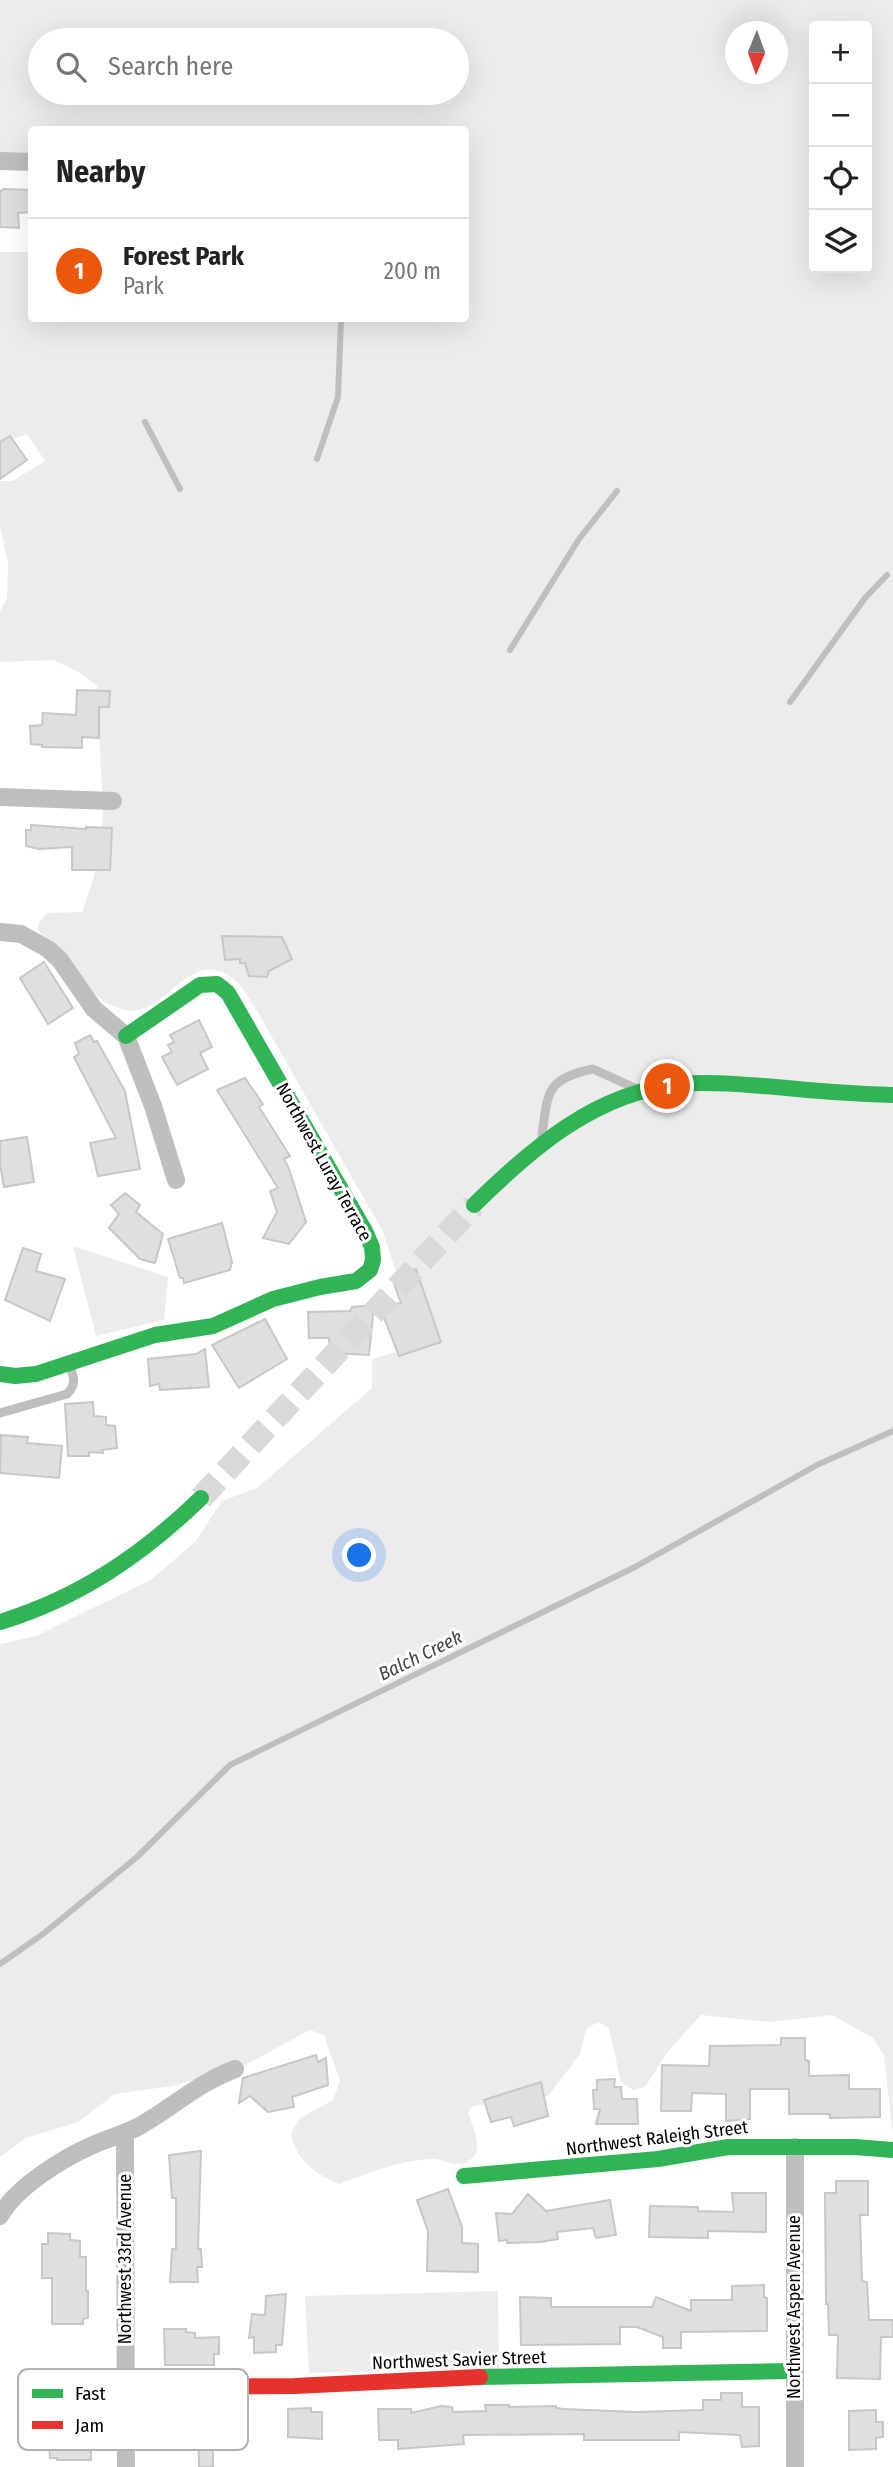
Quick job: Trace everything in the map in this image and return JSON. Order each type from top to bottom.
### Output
[{"type":"street","points":[[0,161],[28,162]]},
{"type":"street","points":[[0,797],[113,801]]},
{"type":"street","points":[[0,932],[20,933],[48,949],[60,960],[94,1009],[126,1035],[153,1106],[176,1180]]},
{"type":"street","name":"Northwest Luray Terrace","points":[[0,1374],[36,1374],[155,1335],[213,1326],[273,1299],[356,1281],[370,1270],[372,1247],[365,1231],[235,1002],[223,988],[209,984],[200,985],[126,1035]]},
{"type":"street","points":[[474,1205],[542,1141],[591,1110],[641,1091],[715,1083],[893,1096]]},
{"type":"street","points":[[0,1622],[74,1594],[155,1540],[201,1498]]},
{"type":"street","points":[[0,2216],[28,2185],[67,2158],[100,2142],[125,2134],[160,2114],[199,2085],[235,2069]]},
{"type":"street","name":"Northwest 33rd Avenue","points":[[125,2134],[125,2369]]},
{"type":"street","name":"Northwest Raleigh Street","points":[[464,2176],[658,2159],[728,2147],[855,2147],[893,2150]]},
{"type":"street","name":"Northwest Aspen Avenue","points":[[794,2147],[795,2467]]},
{"type":"street","name":"Northwest Savier Street","points":[[248,2387],[502,2376],[794,2371]]},
{"type":"lane","points":[[542,1141],[548,1094],[557,1082],[593,1069],[603,1071],[641,1091]]},
{"type":"lane","points":[[0,1413],[67,1394],[74,1387],[69,1363]]},
{"type":"shaded area","points":[[0,0],[893,0],[893,2135],[884,2056],[873,2038],[832,2015],[770,2022],[701,2015],[669,2050],[645,2087],[633,2090],[621,2082],[609,2028],[598,2022],[586,2029],[580,2054],[548,2096],[473,2106],[468,2113],[477,2149],[466,2163],[417,2160],[383,2168],[339,2184],[308,2164],[297,2151],[291,2133],[300,2118],[333,2100],[340,2081],[324,2035],[310,2030],[245,2065],[172,2086],[115,2094],[78,2122],[26,2138],[0,2157],[0,1644],[36,1636],[152,1579],[196,1541],[222,1501],[257,1488],[372,1388],[372,1359],[407,1349],[409,1312],[383,1232],[257,1011],[238,983],[219,971],[206,970],[183,981],[148,1007],[135,1011],[127,1010],[99,997],[67,955],[38,931],[39,922],[47,913],[82,912],[94,876],[103,814],[97,686],[79,672],[53,660],[0,662],[0,611],[7,598],[8,564],[0,526],[0,481],[12,481],[45,461],[27,434],[0,444],[0,252],[28,252],[28,322],[469,322],[469,126],[28,126],[28,155],[0,154]]},
{"type":"shaded area","points":[[73,1246],[168,1277],[164,1320],[96,1336]]},
{"type":"shaded area","points":[[498,2291],[499,2369],[309,2373],[305,2296]]},
{"type":"building","points":[[3,189],[28,190],[28,212],[18,213],[19,228],[0,227],[0,192]]},
{"type":"building","points":[[10,436],[27,460],[0,479],[0,442]]},
{"type":"building","points":[[77,690],[110,691],[109,707],[99,707],[99,738],[82,737],[82,748],[42,747],[31,744],[30,726],[42,725],[43,713],[76,715]]},
{"type":"building","points":[[31,825],[112,828],[110,870],[72,870],[72,847],[39,849],[26,846],[26,830],[31,830]]},
{"type":"building","points":[[222,936],[282,937],[292,959],[269,971],[267,977],[249,976],[245,963],[240,963],[240,959],[225,960]]},
{"type":"building","points":[[44,962],[73,1008],[48,1024],[20,978]]},
{"type":"building","points":[[199,1020],[212,1047],[200,1053],[208,1069],[177,1085],[162,1057],[172,1052],[168,1045],[174,1042],[170,1035]]},
{"type":"building","points":[[90,1035],[94,1042],[97,1041],[125,1091],[140,1169],[98,1176],[90,1143],[116,1138],[74,1057],[79,1054],[75,1043]]},
{"type":"building","points":[[245,1078],[263,1104],[259,1107],[290,1156],[284,1159],[306,1222],[289,1244],[263,1238],[277,1212],[270,1191],[278,1188],[217,1090]]},
{"type":"building","points":[[27,1137],[34,1182],[4,1187],[0,1141]]},
{"type":"building","points":[[125,1193],[140,1205],[136,1212],[163,1234],[155,1263],[140,1259],[109,1228],[119,1214],[111,1205]]},
{"type":"building","points":[[222,1223],[232,1262],[230,1270],[184,1283],[168,1239]]},
{"type":"building","points":[[23,1248],[41,1254],[36,1271],[65,1279],[50,1321],[5,1300]]},
{"type":"building","points":[[416,1269],[441,1342],[399,1356],[379,1305],[401,1303],[392,1278]]},
{"type":"building","points":[[374,1305],[369,1355],[330,1353],[329,1338],[309,1338],[308,1312],[350,1311],[352,1307]]},
{"type":"building","points":[[265,1319],[287,1359],[239,1388],[212,1345]]},
{"type":"building","points":[[205,1349],[209,1387],[160,1390],[159,1384],[150,1386],[148,1359],[196,1354]]},
{"type":"building","points":[[93,1402],[94,1416],[106,1417],[106,1425],[115,1426],[117,1448],[102,1450],[103,1453],[89,1452],[89,1456],[68,1456],[65,1404]]},
{"type":"building","points":[[1,1435],[28,1437],[27,1443],[62,1446],[59,1478],[0,1473]]},
{"type":"building","points":[[781,2038],[805,2038],[805,2060],[809,2061],[809,2076],[849,2075],[849,2089],[880,2089],[880,2117],[830,2118],[830,2114],[789,2114],[789,2089],[750,2089],[750,2119],[726,2121],[726,2094],[692,2093],[691,2111],[661,2111],[662,2065],[709,2066],[710,2046],[781,2045]]},
{"type":"building","points":[[316,2055],[318,2062],[326,2058],[328,2085],[292,2097],[294,2107],[268,2112],[250,2096],[239,2103],[243,2078]]},
{"type":"building","points":[[615,2079],[614,2087],[621,2087],[622,2099],[637,2099],[638,2124],[596,2124],[600,2109],[594,2109],[593,2090],[597,2090],[597,2080]]},
{"type":"building","points":[[541,2082],[548,2116],[514,2126],[511,2117],[491,2122],[484,2100]]},
{"type":"building","points":[[201,2151],[198,2249],[201,2249],[202,2267],[197,2267],[198,2282],[170,2282],[172,2249],[176,2249],[176,2198],[172,2198],[169,2155]]},
{"type":"building","points":[[836,2181],[868,2181],[868,2215],[860,2215],[862,2281],[867,2282],[869,2320],[893,2320],[893,2337],[881,2337],[880,2379],[837,2378],[838,2335],[829,2335],[826,2304],[825,2193],[836,2193]]},
{"type":"building","points":[[448,2189],[462,2227],[462,2243],[478,2244],[478,2272],[427,2271],[428,2231],[417,2200]]},
{"type":"building","points":[[732,2193],[766,2193],[766,2232],[708,2231],[708,2238],[649,2237],[650,2206],[698,2207],[698,2211],[734,2212]]},
{"type":"building","points":[[528,2194],[546,2211],[610,2200],[616,2235],[596,2238],[593,2228],[557,2232],[558,2239],[541,2242],[499,2241],[496,2213],[512,2214]]},
{"type":"building","points":[[48,2233],[70,2234],[70,2240],[80,2241],[80,2257],[86,2257],[88,2291],[88,2318],[83,2319],[83,2324],[52,2324],[52,2278],[42,2278],[42,2244],[48,2244]]},
{"type":"building","points":[[764,2285],[764,2297],[767,2298],[767,2331],[681,2332],[681,2348],[663,2348],[663,2337],[637,2327],[620,2327],[620,2344],[521,2345],[520,2297],[551,2298],[551,2307],[652,2307],[656,2297],[691,2311],[691,2300],[732,2300],[732,2286]]},
{"type":"building","points":[[286,2294],[282,2345],[276,2345],[276,2352],[254,2353],[254,2337],[249,2338],[252,2314],[265,2315],[266,2296]]},
{"type":"building","points":[[164,2329],[186,2329],[186,2332],[195,2333],[195,2338],[219,2337],[219,2354],[214,2354],[214,2365],[165,2365]]},
{"type":"building","points":[[721,2393],[742,2393],[742,2407],[759,2407],[759,2446],[742,2447],[740,2435],[679,2432],[679,2440],[584,2440],[584,2434],[463,2435],[464,2444],[398,2449],[398,2440],[379,2440],[378,2409],[411,2409],[411,2413],[441,2406],[452,2407],[453,2412],[486,2411],[485,2405],[509,2405],[636,2412],[703,2410],[703,2400],[721,2400]]},
{"type":"building","points":[[311,2408],[311,2412],[322,2412],[322,2439],[288,2437],[288,2409]]},
{"type":"building","points":[[876,2410],[876,2422],[883,2422],[883,2437],[876,2438],[876,2449],[849,2450],[849,2411]]},
{"type":"building","points":[[49,2450],[91,2450],[91,2460],[50,2458]]},
{"type":"building","points":[[199,2450],[213,2450],[213,2467],[199,2467]]},
{"type":"waterway","points":[[317,459],[338,397],[341,322]]},
{"type":"waterway","points":[[145,422],[180,489]]},
{"type":"waterway","points":[[510,650],[579,539],[617,491]]},
{"type":"waterway","points":[[790,702],[865,598],[887,575]]},
{"type":"waterway","name":"Balch Creek","points":[[0,1964],[43,1934],[137,1857],[230,1765],[635,1567],[817,1465],[893,1431]]},
{"type":"tunnel","points":[[201,1498],[474,1205]]},
{"type":"traffic: fast","points":[[0,1374],[36,1374],[155,1335],[213,1326],[273,1299],[356,1281],[370,1270],[373,1260],[372,1247],[365,1231],[228,993],[217,984],[200,985],[126,1036]]},
{"type":"traffic: fast","points":[[474,1205],[519,1163],[567,1126],[621,1098],[650,1089],[681,1084],[717,1083],[893,1095]]},
{"type":"traffic: fast","points":[[0,1622],[56,1601],[108,1572],[156,1538],[201,1498]]},
{"type":"traffic: fast","points":[[464,2176],[658,2159],[728,2147],[855,2147],[893,2150]]},
{"type":"traffic: fast","points":[[480,2377],[794,2371]]},
{"type":"traffic: jam","points":[[248,2386],[480,2377]]},
{"type":"place","name":"Forest Park","points":[[667,1086]]}]
